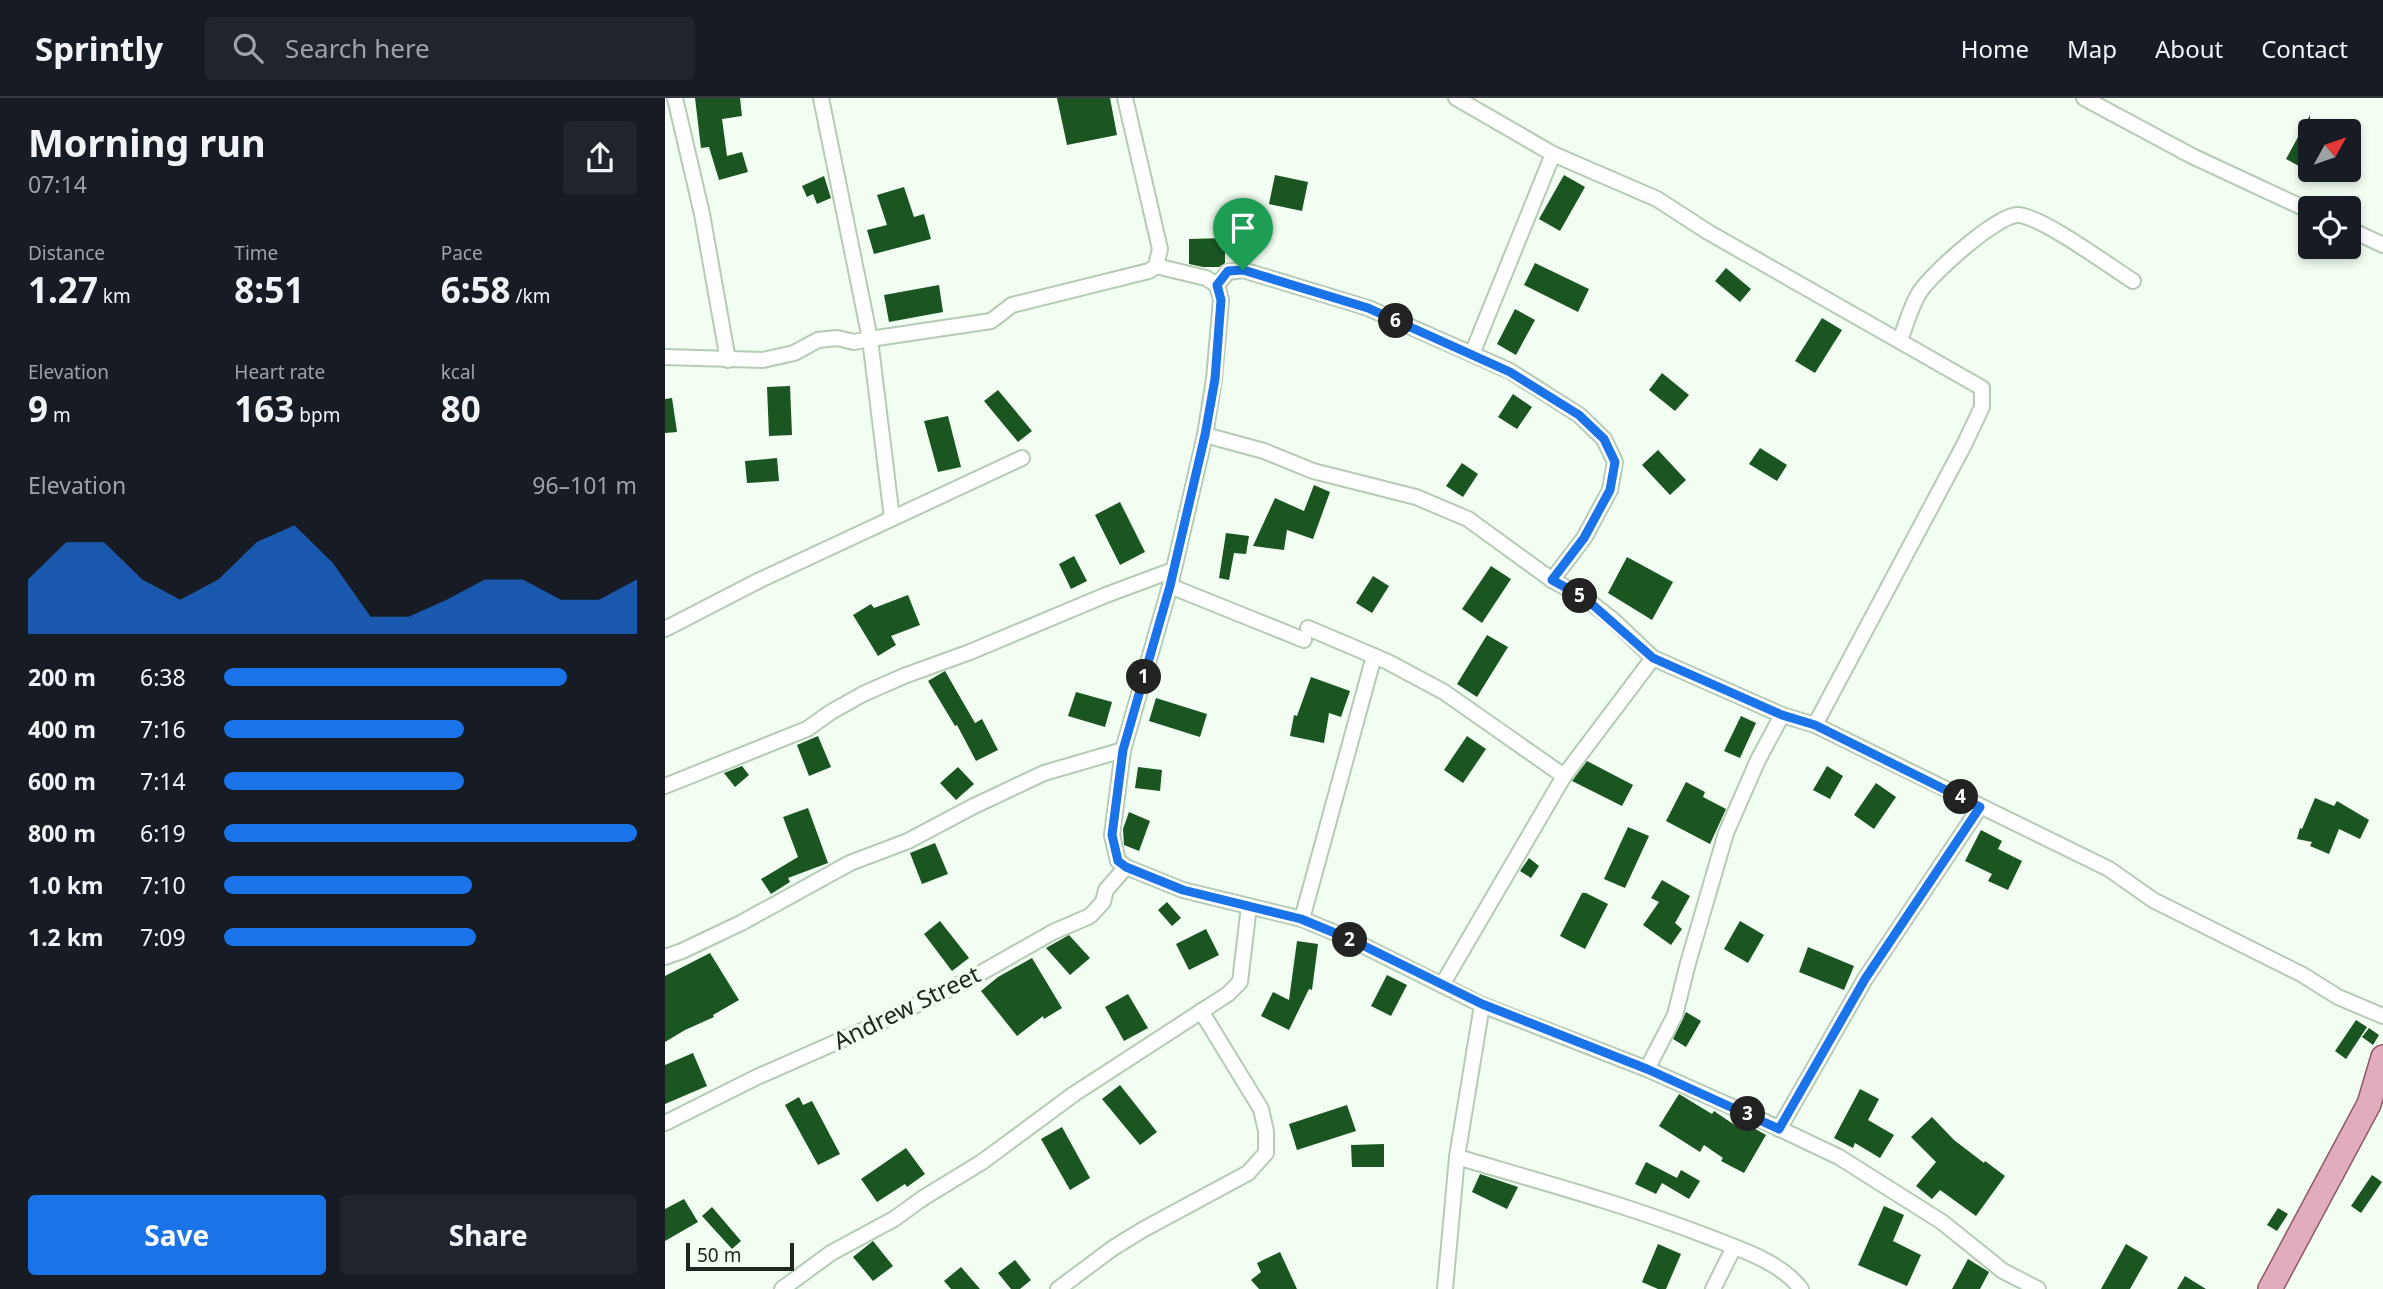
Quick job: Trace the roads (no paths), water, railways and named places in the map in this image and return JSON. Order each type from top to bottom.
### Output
[{"type":"main road","points":[[2270,1289],[2376,1109],[2383,1057]]},
{"type":"street","points":[[675,98],[702,214],[729,360]]},
{"type":"street","points":[[821,98],[870,339],[892,518]]},
{"type":"street","points":[[665,357],[763,360],[794,353],[818,340],[837,338],[854,342],[991,321],[1012,305],[1149,271],[1156,266],[1160,249],[1125,98]]},
{"type":"street","points":[[1457,98],[1553,154],[1657,199],[1708,232],[1982,388],[1982,407],[1964,445],[1815,725]]},
{"type":"street","points":[[2084,98],[2192,156],[2298,205]]},
{"type":"street","points":[[1472,354],[1553,154]]},
{"type":"street","points":[[1900,340],[1918,293],[1954,256],[1998,222],[2017,215],[2038,221],[2133,281]]},
{"type":"street","points":[[2361,235],[2383,246]]},
{"type":"street","points":[[1156,266],[1206,278],[1217,285],[1221,300],[1215,379],[1205,435],[1170,586],[1123,750],[1112,835],[1118,861],[1126,867],[1183,890],[1301,919],[1352,940],[1482,1004],[1647,1069],[1779,1129],[1839,1157],[1943,1223],[2003,1271],[2038,1289]]},
{"type":"street","points":[[1217,285],[1228,271],[1243,270],[1368,308],[1510,372],[1579,415],[1604,439],[1615,462],[1610,490],[1584,538],[1552,580]]},
{"type":"street","points":[[1205,435],[1264,451],[1313,471],[1416,497],[1468,519],[1552,580],[1585,598],[1653,658],[1782,715],[1815,725],[2109,869],[2153,900],[2303,975],[2338,997],[2383,1016]]},
{"type":"street","points":[[665,629],[758,581],[1021,458]]},
{"type":"street","points":[[665,786],[807,729],[863,694],[904,676],[970,652],[1106,594],[1173,570]]},
{"type":"street","points":[[1170,586],[1374,656],[1444,692],[1565,776]]},
{"type":"street","points":[[1301,919],[1374,656]]},
{"type":"street","points":[[1442,985],[1565,776],[1653,658]]},
{"type":"street","points":[[1647,1069],[1675,1015],[1726,833],[1758,760],[1782,715]]},
{"type":"street","points":[[665,957],[741,923],[850,863],[908,841],[1044,773],[1123,750]]},
{"type":"street","points":[[1779,1129],[1865,979],[1980,807]]},
{"type":"street","name":"Andrew Street","points":[[665,1122],[972,978],[1053,932],[1090,916],[1103,902],[1106,890],[1126,867]]},
{"type":"street","points":[[782,1289],[831,1253],[894,1219],[982,1162],[1074,1094],[1228,994],[1240,982],[1249,906]]},
{"type":"street","points":[[1445,1289],[1457,1157],[1482,1004]]},
{"type":"street","points":[[1058,1289],[1113,1248],[1248,1172],[1266,1153],[1266,1131],[1261,1109],[1201,1012]]},
{"type":"street","points":[[1457,1157],[1654,1215],[1776,1267],[1795,1280],[1801,1289]]},
{"type":"street","points":[[1713,1289],[1734,1247]]}]
